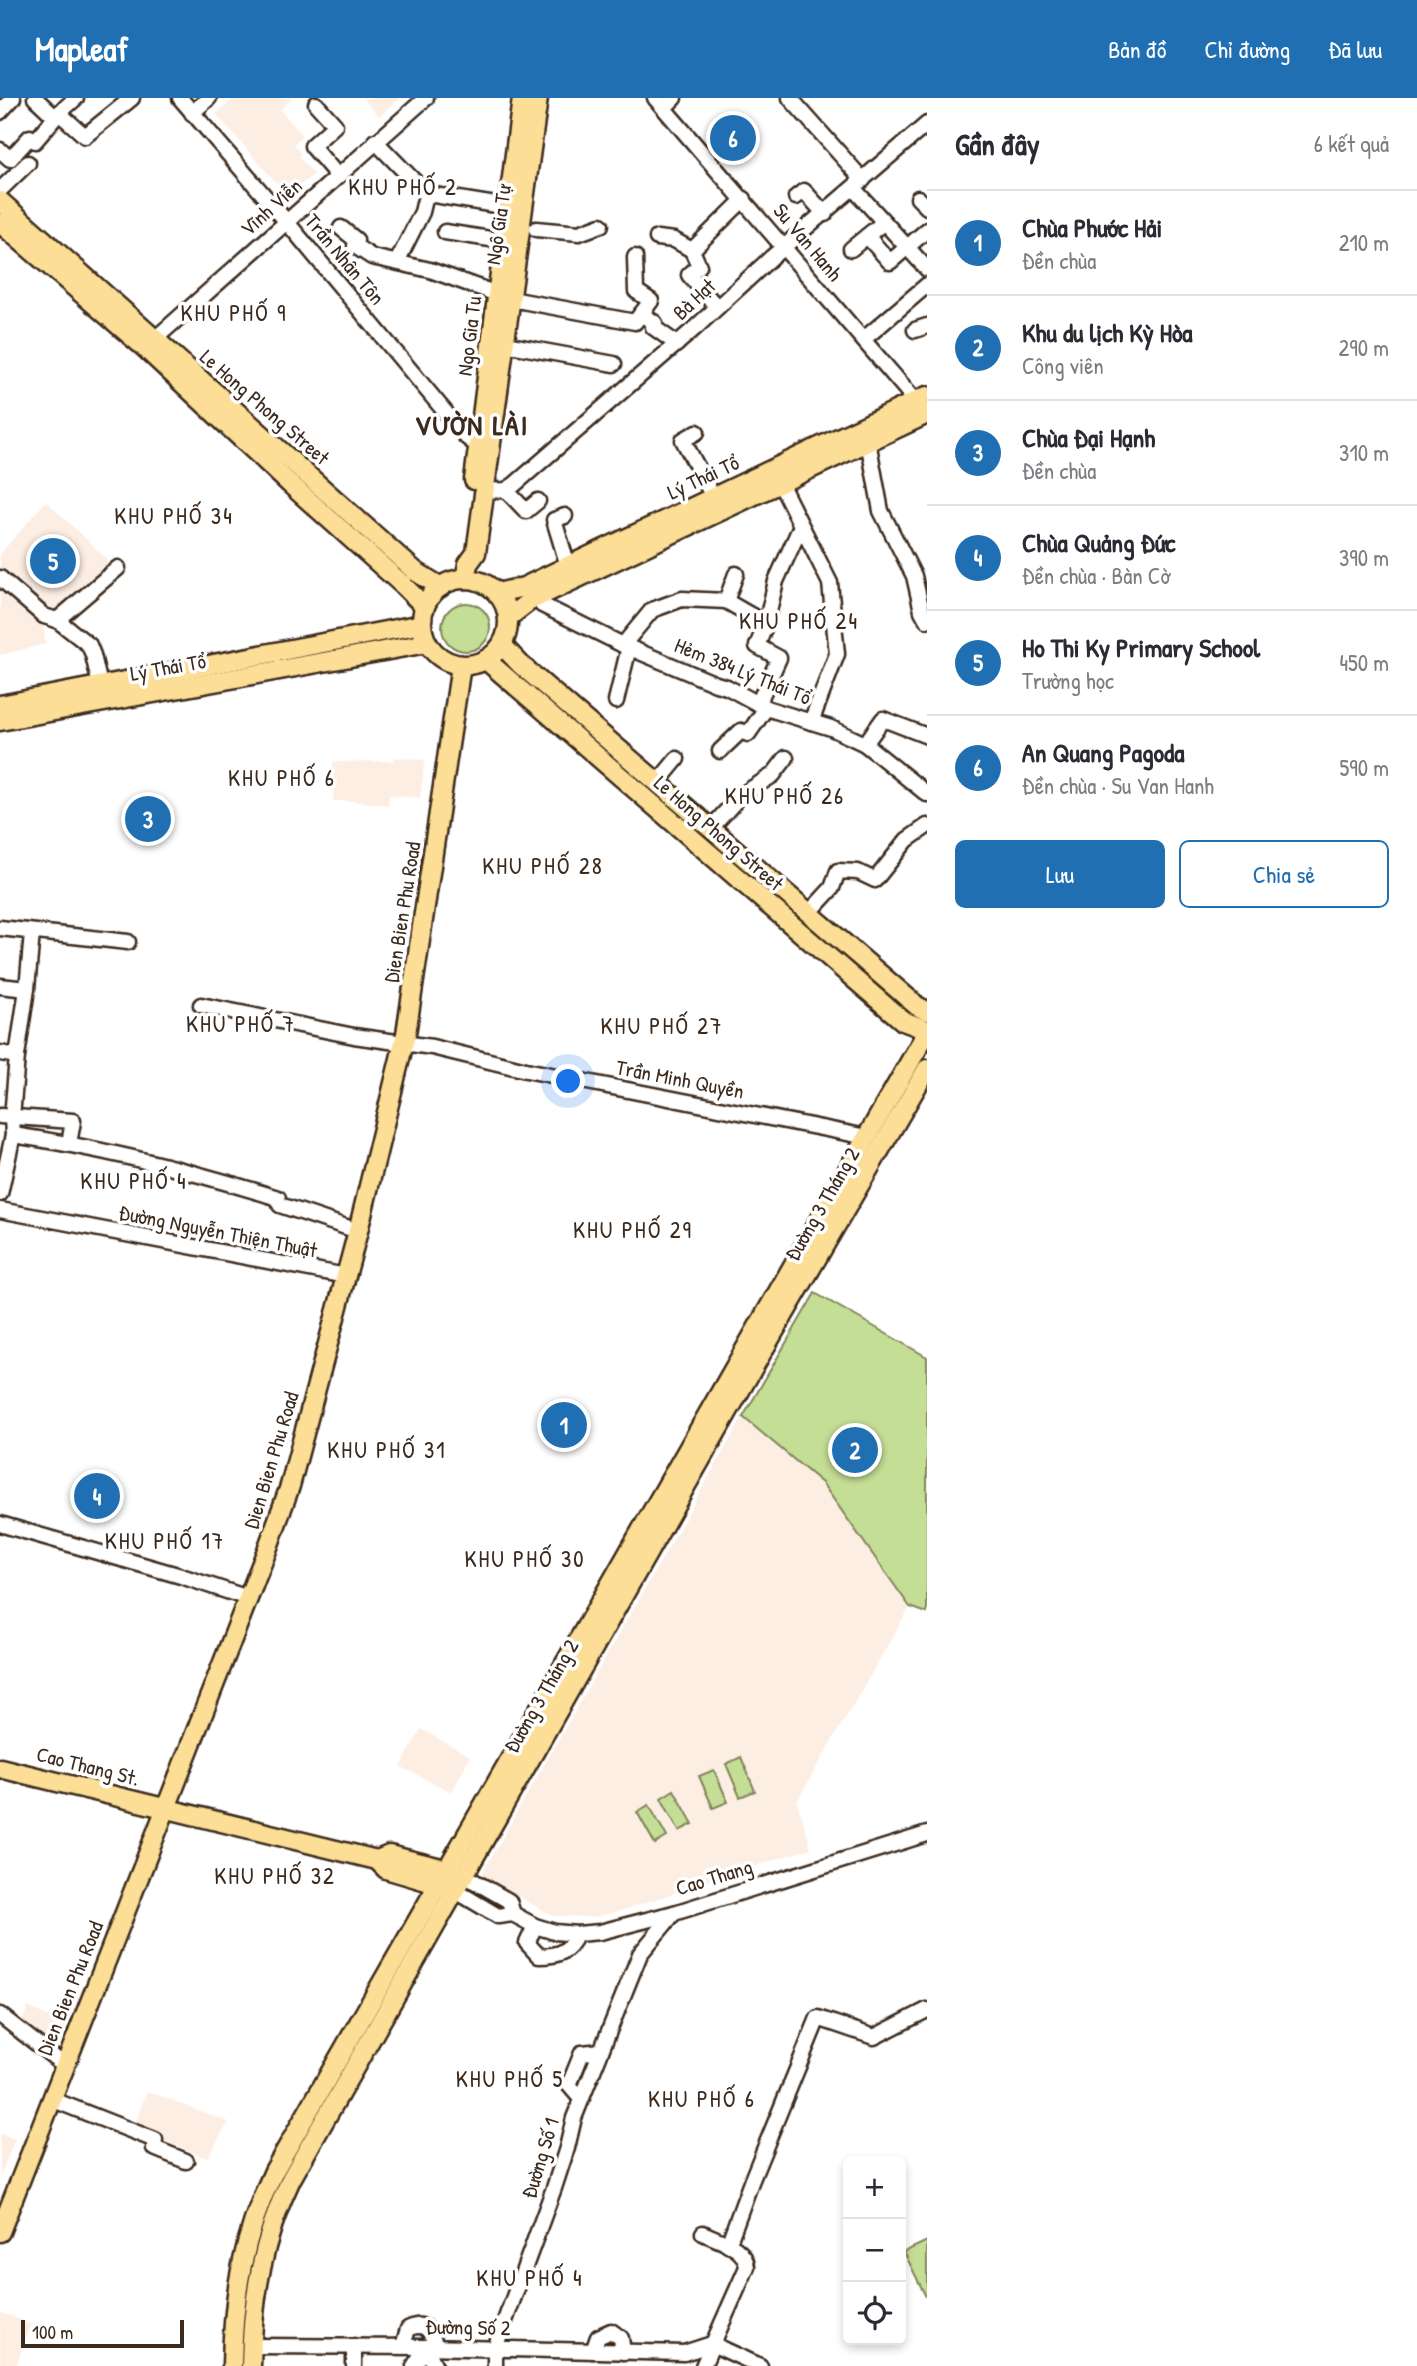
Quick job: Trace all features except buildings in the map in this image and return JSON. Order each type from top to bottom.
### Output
[{"type":"main road","name":"Ngo Gia Tu","points":[[466,572],[465,551],[478,446],[504,296],[503,241],[522,98]]},
{"type":"main road","name":"Ngô Gia Tự","points":[[466,572],[476,553],[505,344],[504,296],[538,98]]},
{"type":"main road","name":"Le Hong Phong Street","points":[[0,201],[150,343],[290,484],[403,584],[423,615]]},
{"type":"main road","name":"Le Hong Phong Street","points":[[0,223],[150,343],[425,579],[441,587]]},
{"type":"main road","name":"Lý Thái Tổ","points":[[509,617],[537,597],[869,441],[924,406]]},
{"type":"main road","name":"Lý Thái Tổ","points":[[497,593],[524,586],[713,497],[924,406]]},
{"type":"main road","points":[[466,572],[497,593],[507,608],[509,627],[502,645],[486,660],[461,666],[441,658],[427,643],[423,615],[433,593],[466,572]]},
{"type":"main road","name":"Lý Thái Tổ","points":[[0,721],[423,615]]},
{"type":"main road","name":"Lý Thái Tổ","points":[[0,705],[102,694],[427,643]]},
{"type":"main road","name":"Le Hong Phong Street","points":[[502,645],[521,665],[917,1006],[927,1011]]},
{"type":"main road","name":"Le Hong Phong Street","points":[[486,660],[881,1003],[903,1021],[927,1031]]},
{"type":"main road","name":"Dien Bien Phu Road","points":[[0,2232],[290,1486],[358,1231],[404,1044],[461,666]]},
{"type":"main road","name":"Đường 3 Tháng 2","points":[[232,2366],[233,2324],[245,2245],[274,2171],[927,1031]]},
{"type":"main road","name":"Đường 3 Tháng 2","points":[[251,2366],[254,2306],[260,2269],[283,2196],[754,1366],[927,1069]]},
{"type":"main road","name":"Cao Thang St.","points":[[0,1768],[166,1808]]},
{"type":"main road","name":"Cao Thang","points":[[166,1808],[377,1860],[386,1869],[406,1875],[443,1875]]},
{"type":"main road","name":"Cao Thang","points":[[377,1860],[389,1855],[429,1866],[461,1883]]},
{"type":"main road","points":[[406,1875],[419,1893],[423,1910]]},
{"type":"street","points":[[0,112],[13,98]]},
{"type":"street","points":[[35,98],[85,136],[132,98]]},
{"type":"street","points":[[0,150],[10,159],[76,98]]},
{"type":"street","name":"Trần Nhân Tôn","points":[[180,98],[466,437],[478,446]]},
{"type":"street","points":[[192,113],[209,98]]},
{"type":"street","name":"Vĩnh Viễn","points":[[150,343],[426,98]]},
{"type":"street","points":[[790,98],[858,184],[884,222],[927,270]]},
{"type":"street","name":"Su Van Hanh","points":[[665,101],[744,199],[924,406]]},
{"type":"street","points":[[316,104],[335,125],[312,146],[337,175]]},
{"type":"street","name":"Bà Hạt","points":[[506,489],[525,476],[927,124]]},
{"type":"street","points":[[375,141],[420,187],[434,195],[509,207]]},
{"type":"street","points":[[0,190],[28,163]]},
{"type":"street","points":[[397,262],[422,212],[427,191]]},
{"type":"street","points":[[796,197],[804,191],[825,214]]},
{"type":"street","points":[[692,250],[744,199]]},
{"type":"street","points":[[852,250],[884,222]]},
{"type":"street","points":[[536,229],[579,233],[601,225]]},
{"type":"street","points":[[341,228],[356,240],[355,246],[372,257],[430,270],[504,296],[635,322],[651,301],[636,291],[635,257]]},
{"type":"street","points":[[867,236],[890,262],[927,230]]},
{"type":"street","points":[[445,232],[503,241]]},
{"type":"street","points":[[657,238],[674,240],[692,250],[699,266],[689,275],[717,307]]},
{"type":"street","points":[[864,340],[927,285]]},
{"type":"street","points":[[640,314],[655,323],[653,327],[677,344]]},
{"type":"street","points":[[505,344],[614,364]]},
{"type":"street","points":[[697,432],[683,440],[713,497]]},
{"type":"street","points":[[869,441],[881,511],[914,576],[922,611],[927,620]]},
{"type":"street","points":[[780,483],[830,583],[837,654],[811,722]]},
{"type":"street","points":[[484,491],[506,489],[526,511],[538,501]]},
{"type":"street","points":[[565,516],[554,520],[568,566]]},
{"type":"street","points":[[720,751],[741,731],[748,734],[762,706],[779,658],[757,646],[766,624],[776,581],[801,526]]},
{"type":"street","points":[[57,620],[118,568]]},
{"type":"street","points":[[726,601],[737,574]]},
{"type":"street","points":[[0,578],[44,616],[57,620],[89,645],[102,694]]},
{"type":"street","name":"Hẻm 384 Lý Thái Tổ","points":[[537,597],[542,605],[626,646],[727,687],[762,706],[831,728],[865,744],[927,794]]},
{"type":"street","points":[[616,701],[626,646],[652,610],[682,599],[726,601],[766,624]]},
{"type":"street","points":[[865,744],[883,719],[927,736]]},
{"type":"street","points":[[711,828],[740,796],[773,775],[786,758]]},
{"type":"street","points":[[658,782],[677,759]]},
{"type":"street","points":[[809,913],[832,888],[838,871],[858,872],[875,880],[907,840],[927,827]]},
{"type":"street","points":[[0,928],[128,942]]},
{"type":"street","points":[[0,1194],[13,1135],[6,1117],[27,989],[32,933]]},
{"type":"street","points":[[0,986],[27,989]]},
{"type":"street","name":"Trần Minh Quyền","points":[[201,1005],[432,1047],[526,1070],[867,1137]]},
{"type":"street","points":[[0,1054],[17,1056]]},
{"type":"street","points":[[6,1117],[74,1121],[69,1144]]},
{"type":"street","points":[[13,1135],[69,1144],[229,1183],[278,1198],[281,1205],[306,1215],[358,1231]]},
{"type":"street","name":"Đường Nguyễn Thiện Thuật","points":[[0,1210],[346,1276]]},
{"type":"street","points":[[0,1524],[248,1598]]},
{"type":"street","name":"Cao Thang","points":[[461,1883],[498,1916],[513,1914],[535,1926],[555,1932],[600,1932],[674,1913],[927,1834]]},
{"type":"street","name":"Đường Số 1","points":[[495,2348],[554,2188],[574,2118],[640,1954],[674,1913]]},
{"type":"street","points":[[535,1926],[527,1943],[539,1956],[555,1956],[571,1948],[577,1934]]},
{"type":"street","points":[[728,2245],[818,2018],[874,2037],[927,2010]]},
{"type":"street","points":[[0,2015],[64,2065]]},
{"type":"street","points":[[51,2099],[155,2140],[154,2148],[186,2161]]},
{"type":"street","points":[[703,2233],[747,2258],[747,2267],[703,2366]]},
{"type":"street","points":[[403,2346],[408,2329],[426,2327],[431,2332],[431,2347],[436,2366]]},
{"type":"street","points":[[712,2344],[760,2366]]},
{"type":"street","name":"Đường Số 2","points":[[251,2346],[403,2346],[684,2354],[712,2344]]},
{"type":"street","points":[[354,2346],[354,2366]]},
{"type":"street","points":[[414,2366],[431,2347]]},
{"type":"street","points":[[495,2348],[495,2366]]},
{"type":"street","points":[[684,2354],[697,2366]]},
{"type":"shaded area","points":[[235,98],[293,98],[280,110],[302,135],[294,144],[301,154],[299,157],[314,174],[288,196],[216,114]]},
{"type":"shaded area","points":[[363,98],[400,98],[379,116]]},
{"type":"shaded area","points":[[46,501],[106,558],[108,565],[54,616],[0,573],[0,554]]},
{"type":"shaded area","points":[[0,592],[43,626],[46,644],[0,655]]},
{"type":"shaded area","points":[[395,757],[425,760],[420,798],[389,795],[388,805],[333,801],[333,762],[394,761]]},
{"type":"shaded area","points":[[743,1417],[822,1483],[910,1607],[797,1801],[811,1848],[623,1910],[596,1917],[553,1916],[481,1875]]},
{"type":"shaded area","points":[[421,1729],[470,1756],[452,1792],[401,1767]]},
{"type":"shaded area","points":[[28,2007],[58,2021],[49,2047],[19,2029]]},
{"type":"shaded area","points":[[147,2091],[229,2122],[207,2158],[133,2128]]},
{"type":"shaded area","points":[[0,2134],[15,2139],[0,2177]]},
{"type":"shaded area","points":[[0,2312],[31,2324],[16,2366],[0,2366]]},
{"type":"green space","points":[[466,603],[475,604],[483,610],[489,618],[489,636],[483,644],[475,650],[466,651],[457,650],[449,644],[443,636],[442,627],[443,618],[449,610],[457,604]]},
{"type":"green space","points":[[815,1293],[927,1357],[927,1613],[910,1607],[822,1483],[743,1417]]},
{"type":"green space","points":[[741,1757],[755,1791],[740,1797],[726,1764]]},
{"type":"green space","points":[[714,1770],[728,1802],[713,1808],[699,1776]]},
{"type":"green space","points":[[674,1790],[693,1824],[679,1831],[661,1798]]},
{"type":"green space","points":[[649,1805],[667,1837],[655,1844],[637,1812]]},
{"type":"green space","points":[[927,2241],[927,2299],[906,2256],[906,2251]]},
{"type":"place","name":"An Quang Pagoda","points":[[733,138]]},
{"type":"place","name":"Ho Thi Ky Primary School","points":[[53,561]]},
{"type":"place","name":"Chùa Đại Hạnh","points":[[148,819]]},
{"type":"place","name":"Chùa Phước Hải","points":[[564,1425]]},
{"type":"place","name":"Khu du lịch Kỳ Hòa","points":[[855,1450]]},
{"type":"place","name":"Chùa Quảng Đức","points":[[97,1496]]},
{"type":"district","name":"KHU PHỐ 2","points":[[403,186]]},
{"type":"district","name":"KHU PHỐ 9","points":[[234,312]]},
{"type":"district","name":"VƯỜN LÀI","points":[[472,425]]},
{"type":"district","name":"KHU PHỐ 34","points":[[174,515]]},
{"type":"district","name":"KHU PHỐ 24","points":[[799,620]]},
{"type":"district","name":"KHU PHỐ 6","points":[[282,777]]},
{"type":"district","name":"KHU PHỐ 26","points":[[785,795]]},
{"type":"district","name":"KHU PHỐ 28","points":[[543,865]]},
{"type":"district","name":"KHU PHỐ 7","points":[[241,1023]]},
{"type":"district","name":"KHU PHỐ 27","points":[[662,1025]]},
{"type":"district","name":"KHU PHỐ 4","points":[[134,1180]]},
{"type":"district","name":"KHU PHỐ 29","points":[[633,1229]]},
{"type":"district","name":"KHU PHỐ 31","points":[[387,1449]]},
{"type":"district","name":"KHU PHỐ 17","points":[[165,1540]]},
{"type":"district","name":"KHU PHỐ 30","points":[[525,1558]]},
{"type":"district","name":"KHU PHỐ 32","points":[[275,1875]]},
{"type":"district","name":"KHU PHỐ 5","points":[[510,2078]]},
{"type":"district","name":"KHU PHỐ 6","points":[[702,2098]]},
{"type":"district","name":"KHU PHỐ 4","points":[[530,2277]]}]
